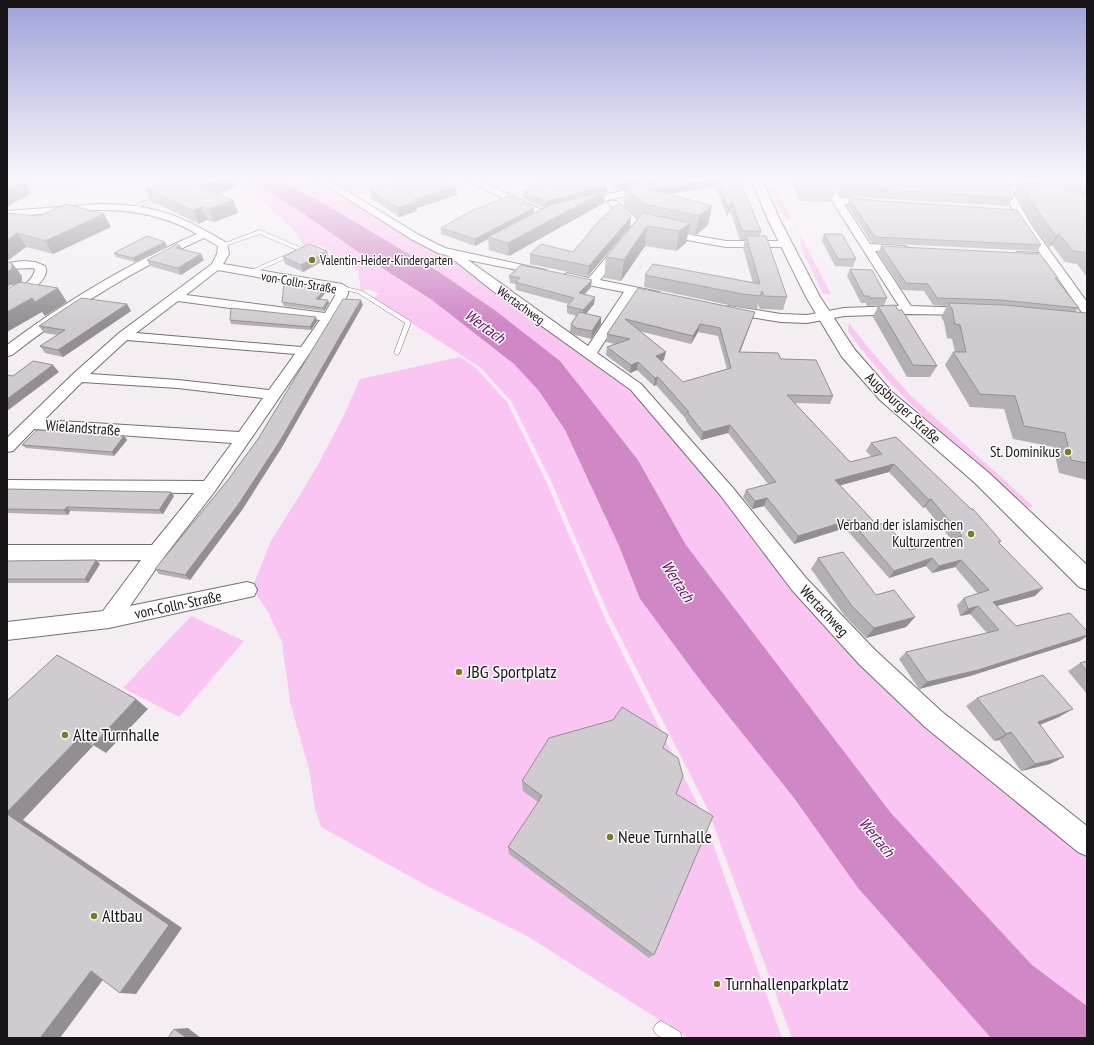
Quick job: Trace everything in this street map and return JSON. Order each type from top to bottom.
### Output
[{"type":"main road","name":"Augsburger Straße","points":[[779,228],[824,316],[848,353],[886,396],[982,478],[1087,580]]},
{"type":"street","points":[[192,228],[223,245],[223,254],[216,266],[249,273]]},
{"type":"street","points":[[400,228],[442,251],[453,254],[670,298]]},
{"type":"street","points":[[855,228],[907,310]]},
{"type":"street","points":[[1025,228],[1047,257],[1085,318]]},
{"type":"street","points":[[592,282],[646,229],[704,242],[726,244],[788,244]]},
{"type":"street","points":[[7,352],[36,330],[115,278],[205,234]]},
{"type":"street","points":[[867,247],[913,250]]},
{"type":"street","points":[[467,256],[480,249]]},
{"type":"street","name":"Wertachweg","points":[[453,254],[588,354],[636,387],[726,492],[799,584],[867,657],[933,719],[1087,843]]},
{"type":"street","points":[[1006,254],[1047,257]]},
{"type":"street","points":[[7,266],[35,265],[41,268],[41,272],[36,281],[7,301]]},
{"type":"street","name":"Wielandstraße","points":[[7,447],[78,377],[124,336],[216,266]]},
{"type":"street","name":"von-Colln-Straße","points":[[109,619],[157,552],[209,487],[305,351],[342,294],[342,288],[249,273]]},
{"type":"street","points":[[588,354],[632,290]]},
{"type":"street","name":"von-Colln-Straße","points":[[175,297],[328,317]]},
{"type":"street","points":[[715,307],[781,318],[807,319],[844,312],[907,310],[982,312]]},
{"type":"street","points":[[124,336],[305,351]]},
{"type":"street","points":[[78,377],[178,384],[274,395]]},
{"type":"street","name":"Wielandstraße","points":[[31,424],[243,438]]},
{"type":"street","points":[[7,486],[209,487]]},
{"type":"street","points":[[7,553],[157,552]]},
{"type":"street","name":"von-Colln-Straße","points":[[7,631],[109,619],[248,590]]},
{"type":"lane","points":[[223,245],[260,232],[302,250],[249,273]]},
{"type":"lane","points":[[342,288],[360,292],[408,322],[397,353]]},
{"type":"lane","points":[[661,1029],[674,1038]]},
{"type":"shaded area","points":[[291,228],[323,228],[371,261],[432,300],[514,364],[539,391],[565,430],[619,546],[640,599],[703,684],[794,798],[858,888],[991,1038],[792,1038],[708,810],[609,615],[550,479],[511,401],[481,368],[373,298],[379,294],[369,289],[361,291],[358,271],[320,245],[304,249],[299,236]]},
{"type":"shaded area","points":[[363,228],[395,228],[413,239],[452,255],[634,388],[794,588],[1087,851],[1087,1006],[1032,965],[891,813],[686,545],[638,460],[439,272]]},
{"type":"shaded area","points":[[796,228],[831,294],[823,294],[801,247],[800,236]]},
{"type":"shaded area","points":[[849,323],[871,351],[910,395],[1033,506],[1027,508],[956,446],[910,403],[867,356],[848,331]]},
{"type":"shaded area","name":"JBG Sportplatz","points":[[460,357],[476,368],[507,402],[545,479],[605,618],[702,813],[782,1038],[688,1038],[527,936],[431,888],[321,827],[315,809],[309,769],[290,702],[282,642],[268,612],[252,588],[271,541],[314,472],[343,417],[360,379]]},
{"type":"shaded area","points":[[191,616],[244,641],[179,717],[123,688]]},
{"type":"water","name":"Wertach","points":[[323,228],[365,228],[439,272],[496,311],[560,361],[638,460],[686,545],[891,813],[1032,965],[1087,1006],[1087,1038],[991,1038],[858,888],[794,798],[703,684],[640,599],[619,546],[565,430],[539,391],[514,364],[432,300],[371,261]]},
{"type":"building","points":[[7,228],[74,228],[45,241],[17,233],[7,241]]},
{"type":"building","points":[[441,228],[496,228],[475,239]]},
{"type":"building","points":[[506,228],[536,228],[508,243],[488,237]]},
{"type":"building","points":[[593,228],[622,228],[589,266],[530,254],[541,244],[573,252]]},
{"type":"building","points":[[631,228],[646,228],[624,260],[606,257]]},
{"type":"building","points":[[658,228],[683,228],[679,231]]},
{"type":"building","points":[[741,228],[760,228],[761,231],[742,231]]},
{"type":"building","points":[[869,228],[1029,228],[1041,245],[875,237]]},
{"type":"building","points":[[1050,228],[1087,228],[1087,254],[1085,252],[1073,251],[1059,234],[1056,236]]},
{"type":"building","points":[[824,234],[842,234],[856,259],[838,259]]},
{"type":"building","points":[[147,236],[165,242],[133,258],[114,253]]},
{"type":"building","points":[[746,236],[766,236],[787,297],[764,296],[762,291],[760,296],[742,294],[645,275],[653,264],[760,284]]},
{"type":"building","points":[[177,244],[180,246],[176,248],[201,254],[178,268],[147,260]]},
{"type":"building","points":[[309,244],[327,251],[301,265],[283,257]]},
{"type":"building","points":[[881,246],[1040,254],[1058,278],[1055,278],[1079,308],[1001,300],[937,298],[928,284],[906,283]]},
{"type":"building","points":[[7,262],[12,263],[12,270],[7,271]]},
{"type":"building","points":[[521,265],[592,280],[579,293],[595,297],[583,310],[567,306],[574,298],[515,282],[520,278],[509,276]]},
{"type":"building","points":[[850,269],[872,270],[887,298],[870,298],[869,296],[864,296]]},
{"type":"building","points":[[20,282],[58,288],[35,302],[32,298],[7,312],[7,289]]},
{"type":"building","points":[[284,283],[326,288],[316,299],[328,300],[323,308],[282,302]]},
{"type":"building","points":[[638,288],[755,312],[739,352],[778,353],[781,359],[816,360],[833,396],[787,395],[850,462],[882,454],[871,443],[896,437],[971,509],[973,509],[1001,541],[998,542],[1043,588],[993,602],[1016,626],[1070,613],[1087,631],[1087,635],[978,670],[927,682],[906,652],[999,630],[978,606],[968,609],[964,598],[989,590],[961,560],[939,566],[932,558],[894,571],[850,520],[798,536],[767,498],[755,501],[746,490],[776,482],[730,425],[703,432],[687,412],[689,412],[658,377],[655,378],[638,362],[631,365],[607,347],[630,339],[607,334]],"holes":[[[625,319],[693,336],[700,324],[720,328],[731,368],[683,382],[656,356],[666,352]],[[894,464],[929,500],[931,499],[962,536],[910,550],[885,523],[877,525],[835,480]]]},
{"type":"building","points":[[81,298],[127,304],[58,350],[40,346],[65,330],[39,326]]},
{"type":"building","points":[[343,299],[361,300],[280,441],[238,505],[185,575],[155,569],[228,480],[258,439]]},
{"type":"building","points":[[948,303],[1004,305],[1087,313],[1087,463],[1071,460],[1065,433],[1024,426],[1015,396],[980,394],[953,352],[966,352],[960,325],[955,324],[952,309]]},
{"type":"building","points":[[895,305],[898,310],[902,310],[937,366],[913,365],[878,306]]},
{"type":"building","points":[[231,308],[316,317],[310,327],[230,320]]},
{"type":"building","points":[[579,312],[601,317],[592,331],[576,328],[571,324]]},
{"type":"building","points":[[33,361],[53,365],[7,399],[7,375],[13,376]]},
{"type":"building","points":[[37,430],[124,436],[112,452],[22,445]]},
{"type":"building","points":[[7,489],[171,492],[159,510],[67,507],[64,510],[7,509]]},
{"type":"building","points":[[843,552],[876,595],[894,590],[915,617],[874,628],[851,605],[818,558]]},
{"type":"building","points":[[96,560],[85,579],[7,579],[7,561]]},
{"type":"building","name":"Alte Turnhalle","points":[[57,655],[136,699],[93,745],[80,737],[7,812],[7,701]]},
{"type":"building","points":[[1087,661],[1087,671],[1080,663]]},
{"type":"building","points":[[1043,675],[1073,709],[1038,722],[1064,757],[1035,764],[1011,732],[1006,734],[977,698]]},
{"type":"building","name":"Neue Turnhalle","points":[[622,707],[668,735],[663,748],[678,758],[683,776],[676,794],[713,816],[654,955],[508,847],[542,796],[522,781],[549,738],[613,720]]},
{"type":"building","name":"Altbau","points":[[7,814],[169,925],[120,993],[91,971],[40,1038],[7,1038]]},
{"type":"building","points":[[174,1029],[187,1038],[168,1038]]},
{"type":"place","name":"Valentin-Heider-Kindergarten","points":[[312,260]]},
{"type":"place","name":"St. Dominikus","points":[[1068,452]]},
{"type":"place","name":"Verband der islamischen Kulturzentren","points":[[971,534]]},
{"type":"place","name":"JBG Sportplatz","points":[[459,672]]},
{"type":"place","name":"Alte Turnhalle","points":[[65,735]]},
{"type":"place","name":"Neue Turnhalle","points":[[610,837]]},
{"type":"place","name":"Altbau","points":[[94,916]]},
{"type":"place","name":"Turnhallenparkplatz","points":[[717,984]]}]
